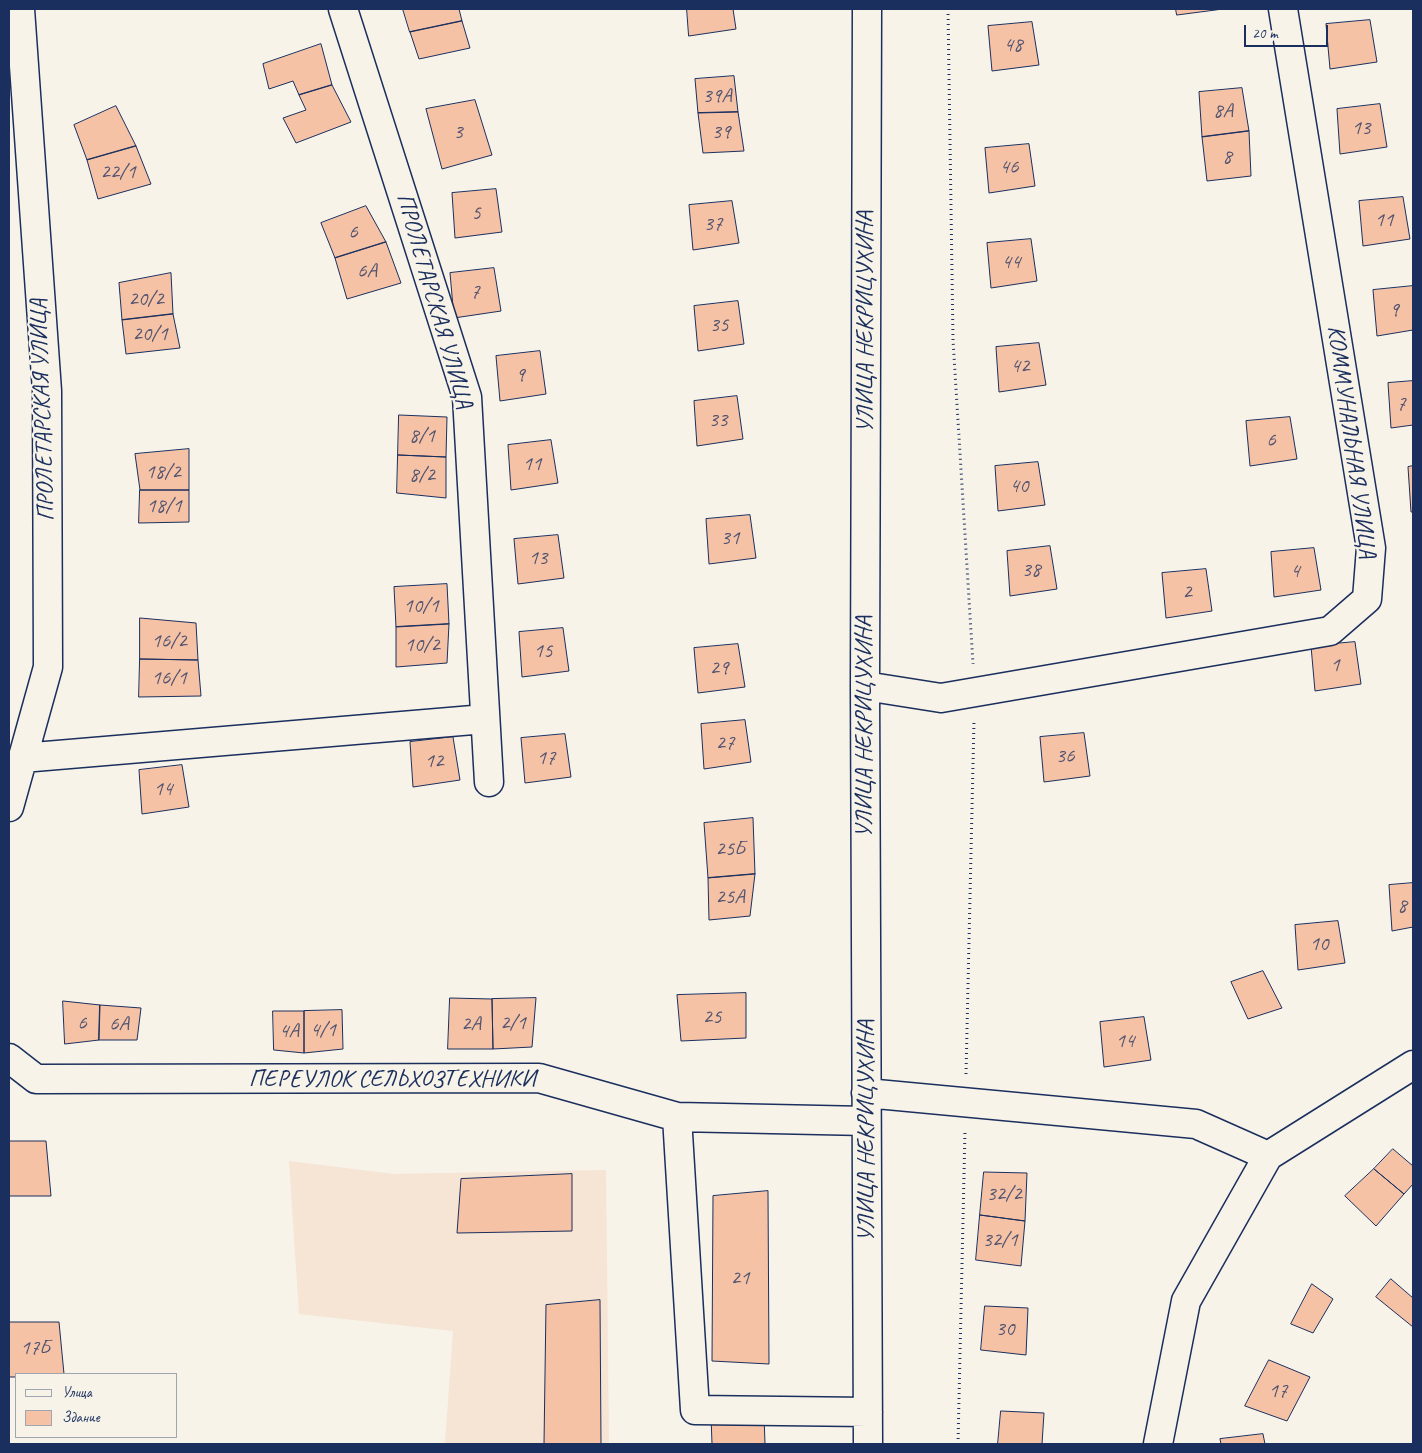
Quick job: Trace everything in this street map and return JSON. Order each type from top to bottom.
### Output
[{"type":"street","name":"ПРОЛЕТАРСКАЯ УЛИЦА","points":[[9,807],[48,667],[47,391],[20,9]]},
{"type":"street","name":"ПРОЛЕТАРСКАЯ УЛИЦА","points":[[344,9],[467,397],[489,782]]},
{"type":"street","name":"УЛИЦА НЕКРИЦУХИНА","points":[[867,9],[864,686],[868,1444]]},
{"type":"street","name":"КОММУНАЛЬНАЯ УЛИЦА","points":[[864,686],[941,698],[1330,631],[1367,599],[1371,548],[1283,9]]},
{"type":"street","points":[[22,758],[485,719]]},
{"type":"street","name":"ПЕРЕУЛОК СЕЛЬХОЗТЕХНИКИ","points":[[9,1058],[36,1079],[539,1078],[677,1117],[866,1121]]},
{"type":"street","points":[[1158,1444],[1186,1301],[1268,1156],[1413,1065]]},
{"type":"street","points":[[866,1093],[1196,1124],[1268,1156]]},
{"type":"street","points":[[677,1117],[695,1410],[868,1412]]},
{"type":"path","points":[[948,9],[953,340],[974,692],[958,1444]]},
{"type":"shaded area","points":[[289,1161],[394,1174],[606,1170],[609,1444],[445,1444],[453,1331],[299,1314]]},
{"type":"building","points":[[403,9],[459,9],[462,21],[410,32]]},
{"type":"building","points":[[687,9],[733,9],[736,29],[689,36]]},
{"type":"building","points":[[1176,9],[1223,9],[1177,15]]},
{"type":"building","points":[[1370,20],[1377,62],[1330,69],[1326,24]]},
{"type":"building","points":[[462,21],[470,48],[419,59],[410,32]]},
{"type":"building","points":[[1032,22],[1039,65],[992,71],[988,26]]},
{"type":"building","points":[[321,44],[332,85],[299,95],[293,81],[269,89],[263,64]]},
{"type":"building","points":[[734,76],[738,112],[698,113],[695,79]]},
{"type":"building","points":[[332,85],[351,122],[296,143],[283,118],[306,110],[299,95]]},
{"type":"building","points":[[1242,88],[1249,131],[1202,137],[1199,92]]},
{"type":"building","points":[[475,100],[492,155],[442,169],[426,109]]},
{"type":"building","points":[[1380,104],[1387,147],[1340,154],[1337,109]]},
{"type":"building","points":[[116,106],[136,146],[87,160],[74,125]]},
{"type":"building","points":[[738,112],[744,151],[703,153],[698,113]]},
{"type":"building","points":[[1249,131],[1251,176],[1207,181],[1202,137]]},
{"type":"building","points":[[1029,144],[1035,186],[989,193],[985,148]]},
{"type":"building","points":[[136,146],[151,184],[98,199],[87,160]]},
{"type":"building","points":[[496,189],[502,232],[455,238],[452,193]]},
{"type":"building","points":[[1403,197],[1410,239],[1363,246],[1359,201]]},
{"type":"building","points":[[732,201],[739,243],[693,250],[689,205]]},
{"type":"building","points":[[366,206],[386,242],[335,258],[321,223]]},
{"type":"building","points":[[1031,239],[1037,281],[991,288],[987,243]]},
{"type":"building","points":[[386,242],[401,283],[347,299],[335,258]]},
{"type":"building","points":[[494,268],[501,311],[454,318],[450,273]]},
{"type":"building","points":[[171,273],[173,314],[122,320],[119,283]]},
{"type":"building","points":[[1413,286],[1413,330],[1377,336],[1373,290]]},
{"type":"building","points":[[738,301],[744,344],[698,351],[694,306]]},
{"type":"building","points":[[173,314],[180,348],[126,354],[122,320]]},
{"type":"building","points":[[1039,343],[1046,385],[999,392],[996,347]]},
{"type":"building","points":[[540,351],[546,394],[500,401],[496,356]]},
{"type":"building","points":[[1413,381],[1413,425],[1391,428],[1388,383]]},
{"type":"building","points":[[737,396],[743,439],[697,446],[694,401]]},
{"type":"building","points":[[399,415],[447,417],[446,457],[398,455]]},
{"type":"building","points":[[1290,417],[1297,459],[1250,466],[1246,421]]},
{"type":"building","points":[[551,440],[558,483],[511,490],[508,445]]},
{"type":"building","points":[[189,449],[189,490],[140,490],[135,454]]},
{"type":"building","points":[[398,455],[446,457],[446,498],[397,493]]},
{"type":"building","points":[[1038,462],[1045,505],[998,511],[995,466]]},
{"type":"building","points":[[1413,466],[1413,512],[1411,512],[1408,467]]},
{"type":"building","points":[[140,490],[189,490],[189,522],[139,523]]},
{"type":"building","points":[[750,515],[756,558],[709,564],[706,519]]},
{"type":"building","points":[[558,535],[564,578],[518,584],[514,539]]},
{"type":"building","points":[[1050,546],[1057,589],[1010,596],[1007,551]]},
{"type":"building","points":[[1314,548],[1321,590],[1274,597],[1271,552]]},
{"type":"building","points":[[1206,569],[1212,611],[1166,618],[1162,573]]},
{"type":"building","points":[[447,584],[449,624],[396,627],[394,587]]},
{"type":"building","points":[[140,618],[196,623],[198,660],[140,659]]},
{"type":"building","points":[[449,624],[447,663],[396,667],[396,627]]},
{"type":"building","points":[[563,628],[569,671],[522,677],[519,632]]},
{"type":"building","points":[[1355,642],[1361,684],[1315,691],[1311,646]]},
{"type":"building","points":[[738,644],[745,687],[698,693],[694,648]]},
{"type":"building","points":[[140,659],[198,660],[201,696],[139,697]]},
{"type":"building","points":[[745,720],[751,762],[704,769],[701,724]]},
{"type":"building","points":[[1084,733],[1090,776],[1044,782],[1040,737]]},
{"type":"building","points":[[565,734],[571,777],[525,783],[521,738]]},
{"type":"building","points":[[453,737],[460,780],[413,787],[410,742]]},
{"type":"building","points":[[182,765],[189,807],[142,814],[139,770]]},
{"type":"building","points":[[753,818],[755,874],[708,878],[704,823]]},
{"type":"building","points":[[755,874],[750,916],[709,920],[708,878]]},
{"type":"building","points":[[1413,883],[1413,927],[1392,931],[1389,885]]},
{"type":"building","points":[[1338,921],[1345,963],[1298,970],[1295,925]]},
{"type":"building","points":[[1263,971],[1282,1008],[1248,1019],[1231,982]]},
{"type":"building","points":[[746,993],[746,1038],[681,1041],[677,995]]},
{"type":"building","points":[[450,998],[492,999],[493,1049],[448,1049]]},
{"type":"building","points":[[536,998],[532,1047],[493,1049],[492,999]]},
{"type":"building","points":[[63,1001],[100,1005],[99,1040],[65,1044]]},
{"type":"building","points":[[100,1005],[141,1008],[137,1040],[99,1040]]},
{"type":"building","points":[[342,1010],[343,1049],[304,1053],[304,1011]]},
{"type":"building","points":[[273,1011],[304,1011],[304,1053],[274,1050]]},
{"type":"building","points":[[1144,1017],[1151,1060],[1104,1067],[1100,1022]]},
{"type":"building","points":[[9,1141],[46,1141],[51,1196],[9,1196]]},
{"type":"building","points":[[1393,1149],[1413,1166],[1413,1184],[1404,1194],[1374,1169]]},
{"type":"building","points":[[1374,1169],[1404,1194],[1376,1226],[1345,1196]]},
{"type":"building","points":[[984,1172],[1027,1173],[1025,1221],[980,1215]]},
{"type":"building","points":[[572,1174],[572,1231],[457,1233],[461,1179]]},
{"type":"building","points":[[768,1191],[769,1364],[712,1361],[713,1196]]},
{"type":"building","points":[[980,1215],[1025,1221],[1021,1266],[976,1260]]},
{"type":"building","points":[[1391,1279],[1413,1298],[1413,1327],[1376,1297]]},
{"type":"building","points":[[1312,1284],[1333,1299],[1313,1333],[1291,1324]]},
{"type":"building","points":[[600,1300],[601,1444],[544,1444],[546,1305]]},
{"type":"building","points":[[985,1306],[1028,1308],[1026,1355],[981,1350]]},
{"type":"building","points":[[9,1322],[59,1322],[64,1373],[15,1373],[15,1377],[9,1377]]},
{"type":"building","points":[[1269,1360],[1310,1377],[1287,1421],[1245,1406]]},
{"type":"building","points":[[1001,1411],[1044,1413],[1042,1444],[998,1444]]},
{"type":"building","points":[[764,1415],[765,1444],[712,1444],[711,1416]]},
{"type":"building","points":[[1263,1434],[1265,1444],[1221,1444],[1220,1439]]}]
